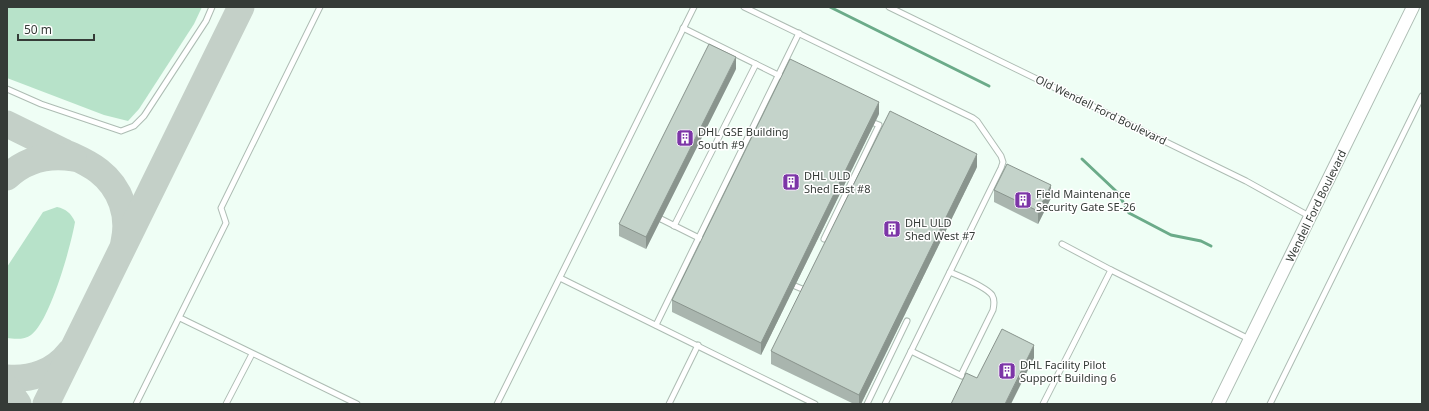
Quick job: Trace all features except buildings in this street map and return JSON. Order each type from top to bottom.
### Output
[{"type":"street","name":"Wendell Ford Boulevard","points":[[1218,404],[1413,7]]},
{"type":"lane","points":[[7,89],[41,104],[106,128],[121,131],[134,126],[144,116],[206,21],[212,7]]},
{"type":"lane","points":[[136,404],[226,223],[221,208],[320,7]]},
{"type":"lane","points":[[497,404],[694,7]]},
{"type":"lane","points":[[744,7],[978,121],[1001,156],[1003,162],[1001,168],[885,404]]},
{"type":"lane","name":"Old Wendell Ford Boulevard","points":[[890,7],[1239,178],[1310,216]]},
{"type":"lane","points":[[683,28],[786,79]]},
{"type":"lane","points":[[656,325],[799,33]]},
{"type":"lane","points":[[674,226],[756,64]]},
{"type":"lane","points":[[1270,404],[1422,96]]},
{"type":"lane","points":[[824,239],[880,125],[874,123]]},
{"type":"lane","points":[[661,219],[707,242]]},
{"type":"lane","points":[[1062,244],[1250,339]]},
{"type":"lane","points":[[1043,404],[1111,270]]},
{"type":"lane","points":[[950,272],[987,291],[992,296],[994,303],[993,310],[961,376]]},
{"type":"lane","points":[[560,278],[815,404]]},
{"type":"lane","points":[[795,286],[807,291]]},
{"type":"lane","points":[[180,318],[357,404]]},
{"type":"lane","points":[[867,404],[907,321]]},
{"type":"lane","points":[[669,404],[698,345]]},
{"type":"lane","points":[[911,351],[967,379]]},
{"type":"lane","points":[[226,404],[252,354]]},
{"type":"green space","points":[[7,7],[202,7],[194,24],[139,109],[128,121],[104,115],[7,78]]},
{"type":"green space","points":[[57,207],[68,212],[75,222],[59,282],[45,315],[31,335],[29,337],[16,339],[7,338],[7,267],[43,212]]},
{"type":"waterway","points":[[830,7],[989,86]]},
{"type":"waterway","points":[[1082,159],[1118,193],[1129,213],[1171,235],[1201,241],[1211,246]]},
{"type":"taxiway","points":[[46,404],[241,7]]},
{"type":"taxiway","points":[[7,124],[86,162],[107,178],[118,194],[125,213],[126,232],[124,242]]},
{"type":"taxiway","points":[[7,177],[21,166],[29,162],[55,157],[73,158]]},
{"type":"taxiway","points":[[7,378],[25,378],[49,370],[63,360],[69,353]]},
{"type":"taxiway","points":[[7,388],[18,404]]},
{"type":"place","name":"DHL GSE Building South #9","points":[[685,138]]},
{"type":"place","name":"DHL ULD Shed East #8","points":[[791,182]]},
{"type":"place","name":"Field Maintenance Security Gate SE-26","points":[[1023,200]]},
{"type":"place","name":"DHL ULD Shed West #7","points":[[892,229]]},
{"type":"place","name":"DHL Facility Pilot Support Building 6","points":[[1007,371]]}]
